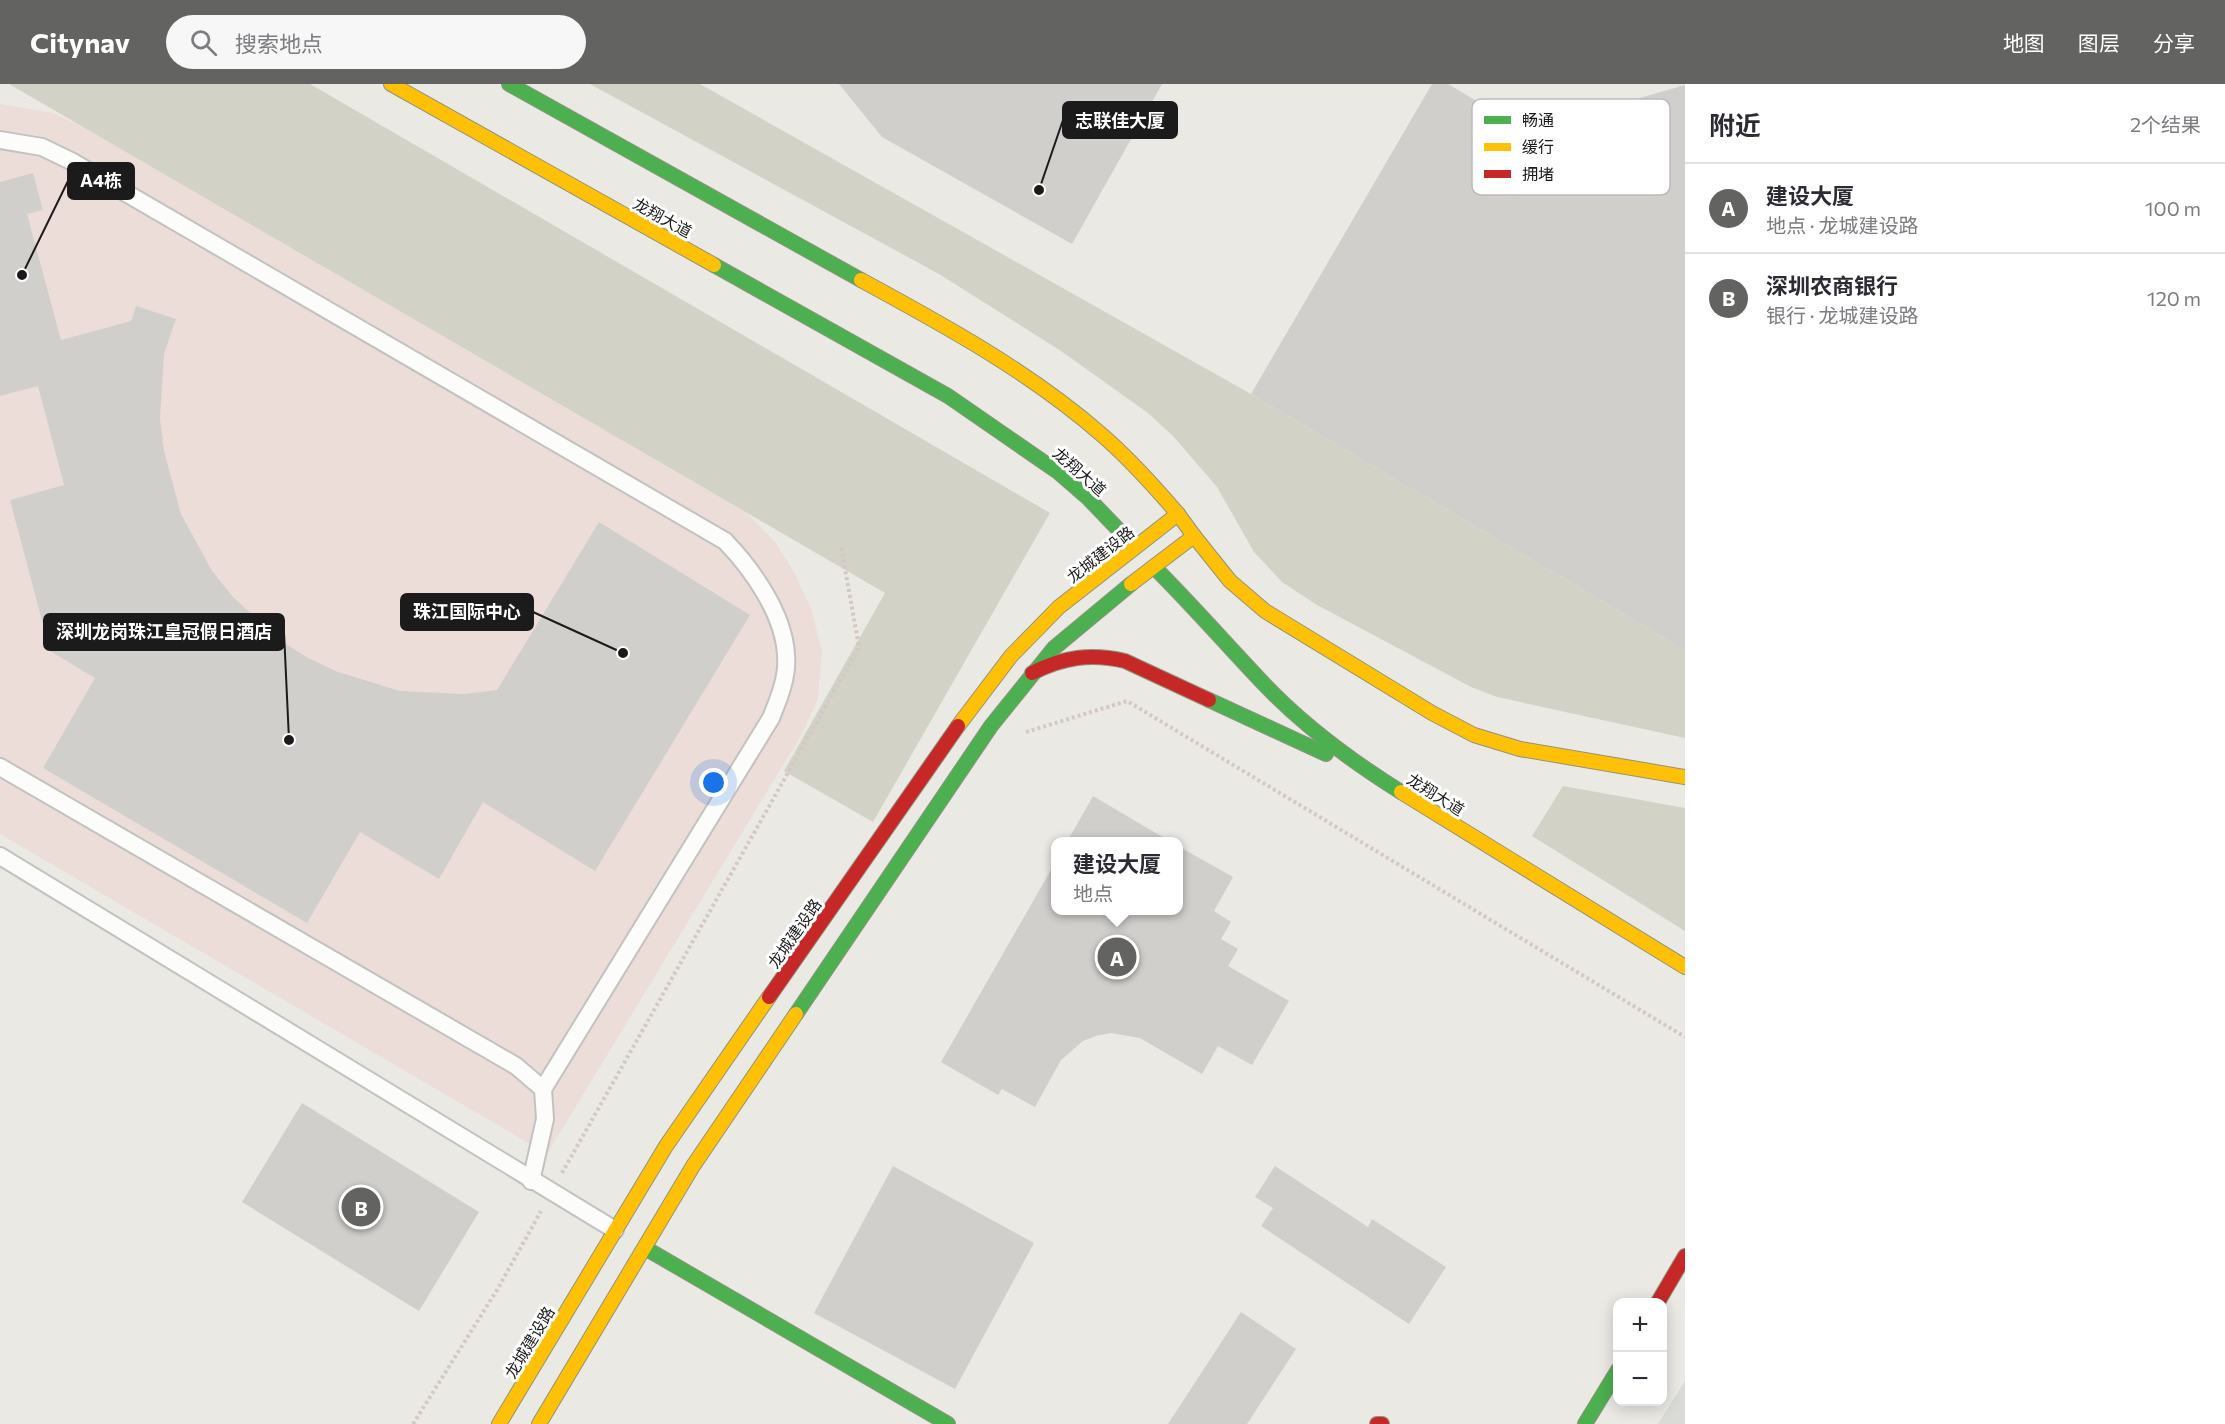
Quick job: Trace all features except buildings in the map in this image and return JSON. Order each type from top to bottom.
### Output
[{"type":"main road","name":"龙翔大道","points":[[391,84],[948,396],[1058,472],[1088,498],[1198,610],[1265,685],[1302,720],[1383,781],[1685,968]]},
{"type":"main road","points":[[509,84],[918,310],[979,347],[1094,427],[1128,457],[1178,514],[1230,581],[1265,611],[1432,713],[1474,735],[1520,749],[1567,754],[1685,777]]},
{"type":"main road","name":"龙城建设路","points":[[499,1424],[666,1146],[969,710],[1034,631],[1068,600],[1178,514]]},
{"type":"main road","points":[[539,1424],[693,1166],[991,726],[1032,673],[1079,626],[1194,536]]},
{"type":"main road","points":[[1032,673],[1061,659],[1077,655],[1110,656],[1383,781]]},
{"type":"main road","points":[[645,1248],[948,1424]]},
{"type":"main road","points":[[1660,1298],[1685,1256]]},
{"type":"main road","points":[[1586,1424],[1613,1377]]},
{"type":"main road","points":[[1377,1424],[1382,1424]]},
{"type":"lane","points":[[0,140],[42,147],[71,161],[725,541],[748,565],[763,591],[777,621],[786,654],[783,689],[771,718],[543,1089],[545,1119],[531,1181]]},
{"type":"lane","points":[[0,767],[516,1066],[543,1089]]},
{"type":"lane","points":[[0,856],[615,1230]]},
{"type":"path","points":[[413,1424],[497,1290],[859,647],[841,546]]},
{"type":"path","points":[[1022,734],[1127,701],[1685,1037]]},
{"type":"shaded area","points":[[9,84],[310,84],[1050,513],[873,822],[784,771],[885,593]]},
{"type":"shaded area","points":[[590,84],[700,84],[1251,394],[1685,650],[1685,738],[1497,697],[1471,687],[1317,605],[1282,582],[1254,552],[1217,487],[1173,436],[1148,413],[1061,351],[939,274]]},
{"type":"shaded area","points":[[0,104],[53,113],[87,129],[747,513],[776,543],[795,574],[811,609],[822,651],[818,698],[802,734],[547,1154],[0,834]]},
{"type":"shaded area","points":[[1563,786],[1685,808],[1685,931],[1532,836]]},
{"type":"shaded area","points":[[1685,1381],[1685,1424],[1658,1424]]},
{"type":"traffic: fast","points":[[509,84],[861,280]]},
{"type":"traffic: fast","points":[[714,265],[948,396],[1058,472],[1088,498],[1135,547]]},
{"type":"traffic: fast","points":[[1154,567],[1295,714],[1347,755],[1401,792]]},
{"type":"traffic: fast","points":[[796,1014],[991,726],[1054,648],[1131,584]]},
{"type":"traffic: fast","points":[[1209,700],[1326,754]]},
{"type":"traffic: fast","points":[[645,1248],[948,1424]]},
{"type":"traffic: fast","points":[[1585,1424],[1613,1378]]},
{"type":"traffic: slow","points":[[391,84],[714,265]]},
{"type":"traffic: slow","points":[[861,280],[955,332],[1046,391],[1112,444],[1178,514]]},
{"type":"traffic: slow","points":[[958,726],[1011,656],[1059,607],[1178,514],[1194,536],[1131,584]]},
{"type":"traffic: slow","points":[[1194,536],[1230,581],[1265,611],[1432,713],[1474,735],[1520,749],[1685,777]]},
{"type":"traffic: slow","points":[[1401,792],[1685,967]]},
{"type":"traffic: slow","points":[[499,1424],[666,1146],[769,997]]},
{"type":"traffic: slow","points":[[539,1424],[693,1166],[796,1014]]},
{"type":"traffic: jam","points":[[1032,673],[1066,660],[1100,657],[1125,661],[1209,700]]},
{"type":"traffic: jam","points":[[769,997],[958,726]]},
{"type":"traffic: jam","points":[[1660,1298],[1685,1256]]},
{"type":"traffic: jam","points":[[1377,1424],[1382,1424]]},
{"type":"place","name":"志联佳大厦","points":[[1039,190]]},
{"type":"place","name":"A4栋","points":[[22,275]]},
{"type":"place","name":"珠江国际中心","points":[[623,653]]},
{"type":"place","name":"深圳龙岗珠江皇冠假日酒店","points":[[289,740]]},
{"type":"place","name":"建设大厦","points":[[1117,957]]},
{"type":"place","name":"深圳农商银行","points":[[361,1207]]}]
